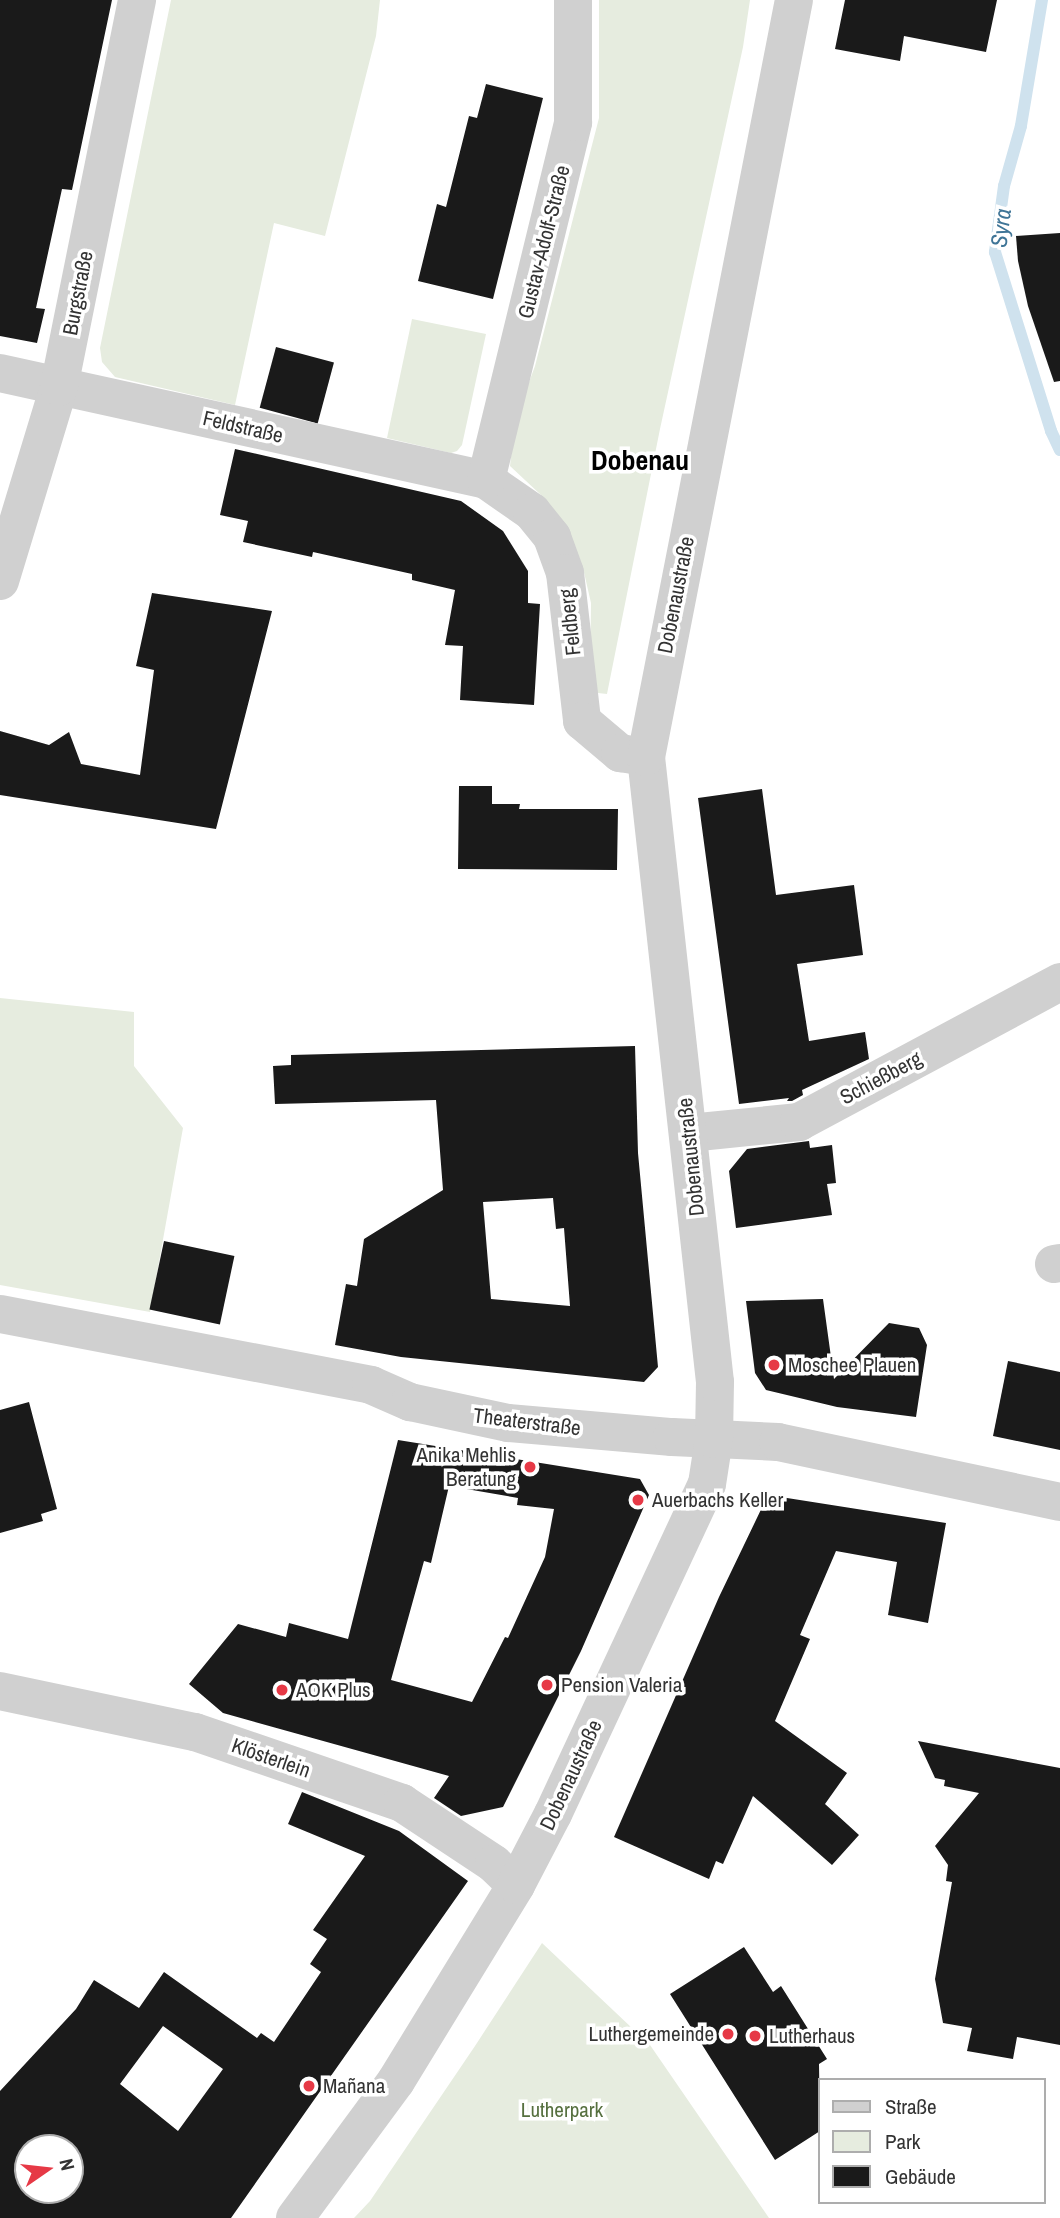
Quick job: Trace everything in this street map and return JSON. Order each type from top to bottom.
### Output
[{"type":"street","name":"Burgstraße","points":[[0,581],[59,387],[136,0]]},
{"type":"street","name":"Gustav-Adolf-Straße","points":[[486,480],[573,122],[573,0]]},
{"type":"street","name":"Dobenaustraße","points":[[295,2218],[396,2081],[516,1885],[553,1814],[707,1484],[714,1439],[715,1382],[646,757],[794,0]]},
{"type":"street","name":"Feldstraße","points":[[0,373],[486,480]]},
{"type":"street","name":"Feldberg","points":[[486,480],[532,512],[552,537],[565,573],[582,722],[620,753],[646,757]]},
{"type":"street","name":"Schießberg","points":[[688,1133],[799,1122],[1060,982]]},
{"type":"street","name":"Theaterstraße","points":[[0,1314],[371,1385],[410,1402],[508,1423],[778,1442],[1060,1502]]},
{"type":"street","name":"Klösterlein","points":[[0,1691],[195,1732],[402,1803],[494,1864],[516,1885]]},
{"type":"green space","points":[[171,0],[380,0],[376,36],[325,236],[274,223],[235,405],[115,377],[102,362],[100,348]]},
{"type":"green space","points":[[599,0],[750,0],[743,47],[660,429],[607,694],[598,693],[590,684],[591,603],[583,568],[541,495],[510,466],[515,420],[535,366],[599,118]]},
{"type":"green space","points":[[412,319],[486,334],[462,445],[451,453],[387,438]]},
{"type":"green space","points":[[0,998],[134,1012],[134,1066],[183,1128],[150,1312],[0,1285]]},
{"type":"green space","name":"Lutherpark","points":[[542,1943],[650,2045],[769,2218],[354,2218],[370,2201]]},
{"type":"building","points":[[0,0],[112,0],[72,190],[62,189],[36,308],[45,309],[37,343],[0,336]]},
{"type":"building","points":[[845,0],[997,0],[986,52],[904,36],[900,61],[835,49]]},
{"type":"building","points":[[486,84],[543,98],[493,299],[418,281],[437,204],[446,207],[469,116],[477,118]]},
{"type":"building","points":[[1060,233],[1060,381],[1054,382],[1028,306],[1018,261],[1016,236]]},
{"type":"building","points":[[276,347],[334,363],[318,423],[260,408]]},
{"type":"building","points":[[235,449],[461,501],[503,531],[528,571],[528,603],[540,604],[534,705],[460,700],[463,646],[445,645],[455,590],[412,580],[412,574],[313,552],[312,557],[243,542],[248,521],[220,515]]},
{"type":"building","points":[[152,593],[272,611],[216,829],[0,795],[0,731],[49,745],[69,732],[81,764],[140,775],[154,670],[136,666]]},
{"type":"building","points":[[459,786],[492,786],[492,804],[520,804],[519,809],[618,809],[617,870],[458,869]]},
{"type":"building","points":[[762,789],[776,895],[854,885],[863,955],[797,964],[809,1041],[865,1032],[869,1059],[802,1090],[803,1095],[792,1101],[787,1101],[789,1098],[739,1104],[698,798]]},
{"type":"building","points":[[635,1046],[638,1153],[658,1367],[644,1382],[401,1357],[335,1345],[346,1284],[357,1286],[364,1239],[443,1190],[436,1100],[275,1104],[273,1066],[291,1065],[291,1055]],"holes":[[[553,1198],[556,1229],[564,1228],[570,1306],[491,1299],[483,1202]]]},
{"type":"building","points":[[809,1141],[810,1148],[832,1145],[836,1183],[827,1184],[832,1215],[736,1228],[729,1171],[747,1149]]},
{"type":"building","points":[[164,1241],[234,1256],[220,1324],[149,1309]]},
{"type":"building","points":[[823,1299],[834,1379],[889,1323],[919,1328],[927,1345],[916,1417],[837,1407],[766,1390],[755,1373],[746,1301]]},
{"type":"building","points":[[1008,1361],[1060,1372],[1060,1450],[993,1436]]},
{"type":"building","points":[[29,1402],[57,1509],[41,1514],[43,1521],[0,1533],[0,1410]]},
{"type":"building","points":[[398,1440],[640,1479],[649,1495],[581,1651],[503,1807],[461,1816],[434,1798],[449,1776],[223,1713],[189,1684],[238,1624],[286,1637],[289,1623],[348,1639]],"holes":[[[449,1486],[518,1498],[517,1505],[554,1509],[545,1557],[508,1638],[505,1637],[472,1702],[391,1680],[424,1561],[431,1563]]]},
{"type":"building","points":[[768,1495],[946,1523],[928,1623],[888,1615],[897,1562],[836,1551],[800,1635],[810,1639],[775,1721],[847,1773],[825,1804],[859,1835],[832,1865],[753,1796],[723,1864],[716,1861],[709,1879],[614,1837],[719,1597]]},
{"type":"building","points":[[918,1741],[1060,1768],[1060,2045],[1017,2037],[1013,2059],[967,2051],[972,2028],[943,2023],[935,1979],[952,1882],[946,1881],[948,1865],[935,1846],[979,1793],[944,1786],[945,1780],[935,1778]]},
{"type":"building","points":[[302,1792],[399,1831],[468,1881],[231,2218],[0,2218],[0,2091],[76,2009],[94,1980],[139,2008],[164,1972],[257,2038],[261,2033],[274,2042],[321,1972],[310,1964],[327,1939],[313,1930],[365,1856],[288,1824]],"holes":[[[163,2026],[223,2069],[178,2131],[120,2084]]]},
{"type":"building","name":"Lutherhaus","points":[[744,1947],[773,1992],[781,1986],[827,2059],[819,2064],[818,2132],[775,2160],[670,1994]]},
{"type":"waterway","name":"Syra","points":[[1042,0],[1021,126],[1004,186],[995,252],[1051,431],[1060,450]]},
{"type":"place","name":"Moschee Plauen","points":[[774,1365]]},
{"type":"place","name":"Anika Mehlis Beratung","points":[[530,1467]]},
{"type":"place","name":"Auerbachs Keller","points":[[638,1500]]},
{"type":"place","name":"Pension Valeria","points":[[547,1685]]},
{"type":"place","name":"AOK Plus","points":[[282,1690]]},
{"type":"place","name":"Luthergemeinde","points":[[728,2034]]},
{"type":"place","name":"Lutherhaus","points":[[755,2036]]},
{"type":"place","name":"Mañana","points":[[309,2086]]},
{"type":"district","name":"Dobenau","points":[[640,460]]}]
